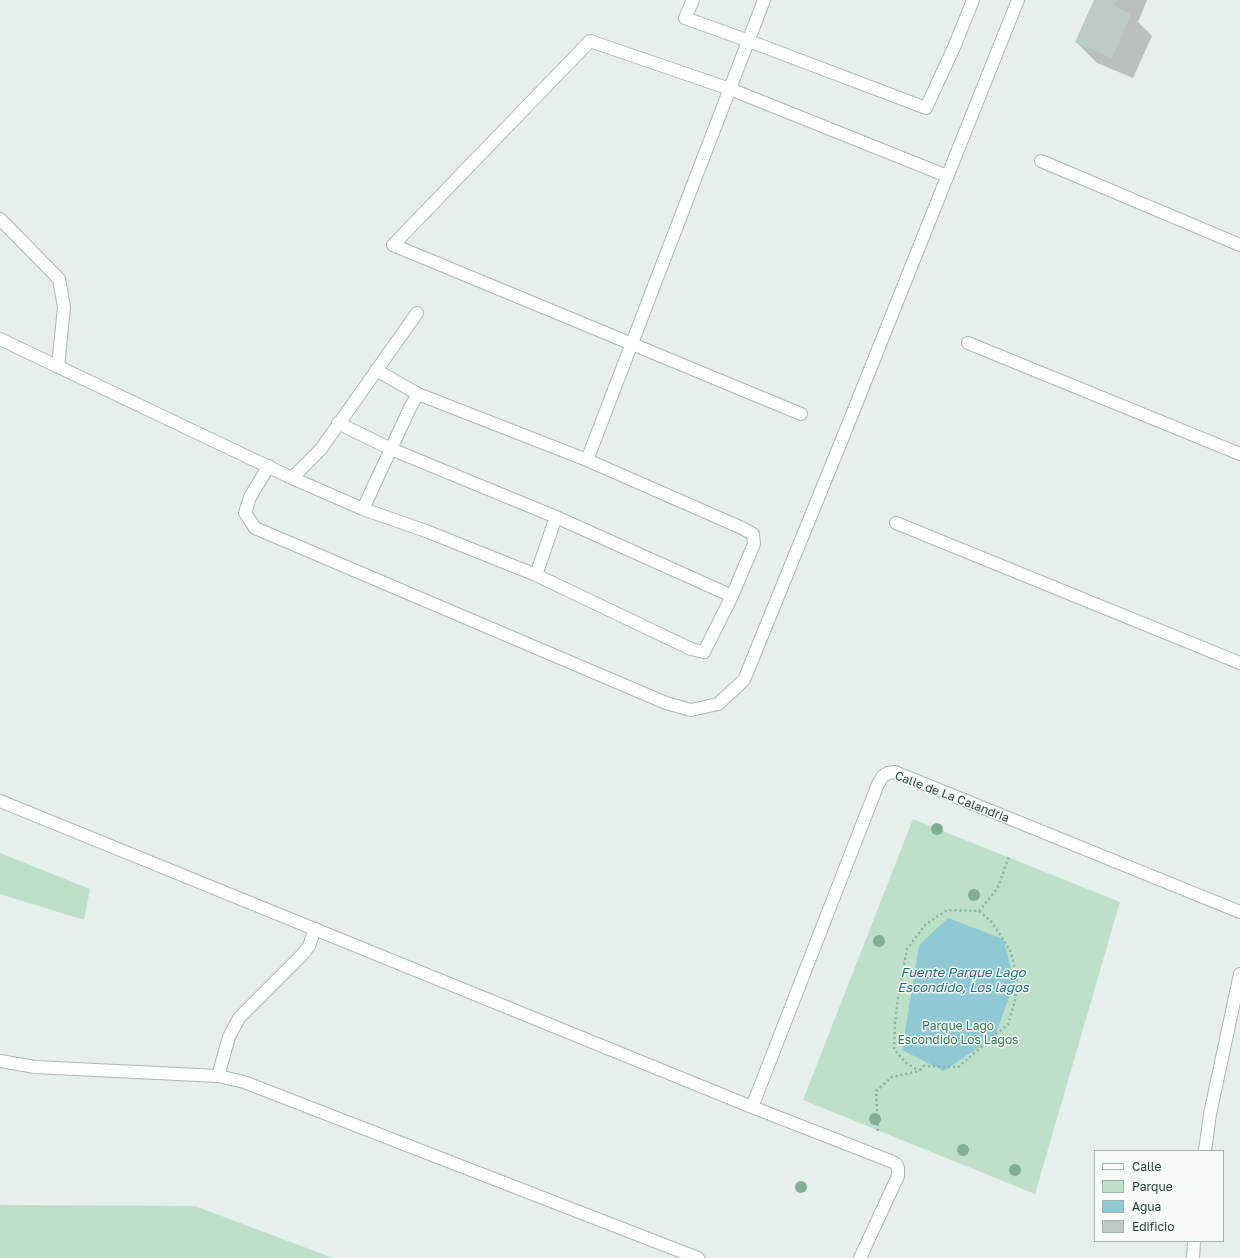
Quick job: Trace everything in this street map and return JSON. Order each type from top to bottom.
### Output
[{"type":"street","points":[[693,0],[685,18],[926,108],[955,45],[973,0]]},
{"type":"street","points":[[587,460],[764,0]]},
{"type":"street","points":[[269,466],[250,497],[245,513],[255,528],[666,703],[691,710],[718,704],[744,680],[1018,0]]},
{"type":"street","points":[[801,414],[393,245],[590,41],[730,89],[947,176]]},
{"type":"street","points":[[1041,161],[1240,245]]},
{"type":"street","points":[[0,219],[59,279],[64,307],[58,367]]},
{"type":"street","points":[[292,478],[320,449],[417,313]]},
{"type":"street","points":[[0,339],[292,478],[363,509],[426,531],[536,575],[691,649],[704,652],[732,596],[754,544],[753,534],[587,460],[418,394],[376,370]]},
{"type":"street","points":[[968,343],[1240,454]]},
{"type":"street","points":[[363,509],[418,394]]},
{"type":"street","points":[[338,423],[391,449],[556,517],[732,596]]},
{"type":"street","points":[[536,575],[556,517]]},
{"type":"street","points":[[896,523],[1240,663]]},
{"type":"street","name":"Calle de La Calandria","points":[[752,1107],[878,784],[883,776],[888,773],[895,772],[1240,912]]},
{"type":"street","points":[[0,801],[752,1107],[893,1162],[898,1168],[898,1176],[860,1258]]},
{"type":"street","points":[[218,1076],[229,1037],[240,1018],[301,956],[309,946],[315,929]]},
{"type":"street","points":[[1205,1150],[1210,1114],[1240,974]]},
{"type":"street","points":[[0,1061],[35,1067],[218,1076],[244,1082],[698,1258]]},
{"type":"street","points":[[1193,1258],[1194,1242]]},
{"type":"path","points":[[979,912],[997,889],[1009,857]]},
{"type":"path","points":[[878,1131],[876,1091],[892,1077],[919,1071],[924,1066],[958,1067],[1008,1024],[1015,1001],[1017,975],[1014,962],[1010,950],[991,921],[979,912],[947,910],[925,925],[907,949],[899,990],[895,1022],[894,1049],[905,1062],[919,1071]]},
{"type":"green space","name":"Parque Lago Escondido Los Lagos","points":[[913,819],[1120,902],[1035,1194],[803,1100]]},
{"type":"green space","points":[[0,853],[90,889],[84,920],[0,894]]},
{"type":"green space","points":[[0,1205],[195,1206],[333,1258],[0,1258]]},
{"type":"water","name":"Fuente Parque Lago Escondido, Los lagos","points":[[948,918],[1003,939],[1015,981],[995,1036],[944,1071],[902,1050],[919,945]]},
{"type":"building","points":[[1094,0],[1117,0],[1114,6],[1131,14],[1112,58],[1075,42]]}]
